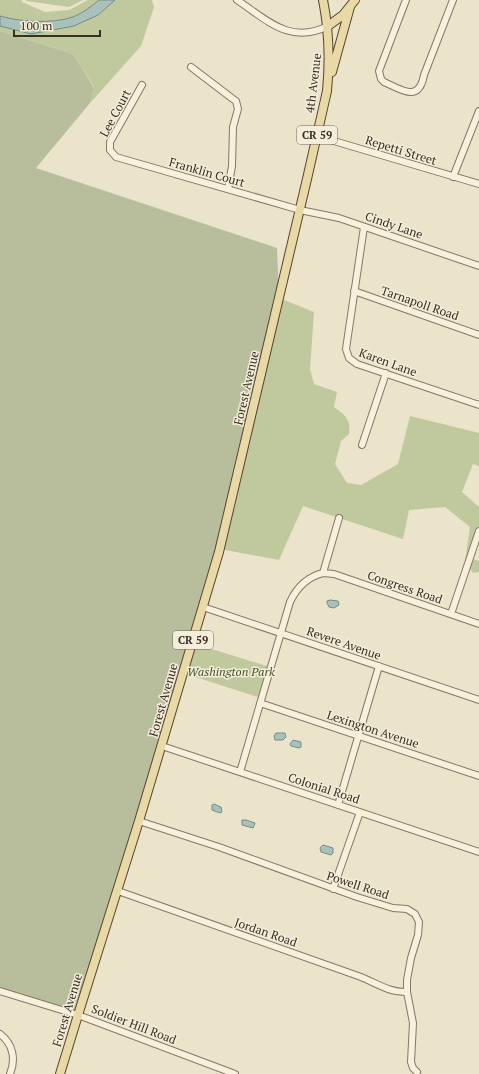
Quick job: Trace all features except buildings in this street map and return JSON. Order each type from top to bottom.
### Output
[{"type":"main road","points":[[324,0],[328,26],[343,15],[353,3]]},
{"type":"main road","points":[[326,91],[353,3]]},
{"type":"main road","name":"4th Avenue","points":[[300,210],[326,91],[329,60],[328,26]]},
{"type":"main road","name":"Forest Avenue","points":[[60,1074],[162,746],[225,529],[300,210]]},
{"type":"street","points":[[237,0],[278,28],[286,31],[304,34],[328,26]]},
{"type":"street","points":[[406,0],[379,68],[379,75],[384,82],[408,92],[416,91],[422,86],[424,75],[452,0]]},
{"type":"street","points":[[191,67],[233,99],[238,105],[233,127],[232,166],[228,189]]},
{"type":"street","name":"Lee Court","points":[[111,152],[110,142],[142,85]]},
{"type":"street","points":[[453,177],[479,112]]},
{"type":"street","name":"Repetti Street","points":[[317,136],[479,184]]},
{"type":"street","name":"Franklin Court","points":[[111,152],[116,157],[300,210]]},
{"type":"street","name":"Cindy Lane","points":[[300,210],[339,218],[479,266]]},
{"type":"street","name":"Karen Lane","points":[[364,227],[347,334],[347,354],[353,362],[479,405]]},
{"type":"street","name":"Tarnapoll Road","points":[[354,291],[479,335]]},
{"type":"street","points":[[362,445],[386,374]]},
{"type":"street","points":[[240,772],[290,602],[293,595],[305,582],[312,577],[324,573],[339,518]]},
{"type":"street","points":[[450,614],[479,532]]},
{"type":"street","name":"Congress Road","points":[[324,573],[334,574],[479,624]]},
{"type":"street","name":"Revere Avenue","points":[[203,607],[479,700]]},
{"type":"street","points":[[338,805],[379,666]]},
{"type":"street","name":"Lexington Avenue","points":[[260,703],[479,776]]},
{"type":"street","name":"Colonial Road","points":[[162,746],[479,852]]},
{"type":"street","points":[[333,889],[360,812]]},
{"type":"street","name":"Powell Road","points":[[139,821],[219,847],[333,889],[393,908],[407,909],[416,914],[419,922],[418,935],[408,969],[407,992],[413,1023],[411,1062],[413,1068],[417,1072]]},
{"type":"street","name":"Jordan Road","points":[[118,891],[361,976],[388,990],[407,992]]},
{"type":"street","name":"Soldier Hill Road","points":[[0,991],[78,1015],[235,1074]]},
{"type":"street","points":[[0,1034],[8,1042],[13,1054],[10,1074]]},
{"type":"green space","points":[[0,0],[22,0],[22,2],[45,12],[69,10],[88,0],[152,0],[154,7],[141,46],[90,103],[94,87],[73,54],[0,31]]},
{"type":"green space","points":[[26,0],[83,0],[69,7]]},
{"type":"green space","points":[[0,31],[73,54],[94,88],[90,103],[36,168],[277,248],[279,298],[225,529],[78,1015],[0,991]]},
{"type":"green space","points":[[279,298],[314,312],[310,369],[314,384],[337,392],[334,407],[344,415],[348,421],[349,434],[341,441],[335,464],[347,483],[361,485],[398,464],[410,416],[479,433],[479,466],[473,464],[462,492],[479,507],[479,531],[470,558],[479,561],[479,572],[473,573],[465,561],[470,527],[445,507],[409,510],[403,539],[303,506],[279,560],[220,549]]},
{"type":"green space","name":"Washington Park","points":[[192,643],[270,667],[261,698],[183,673]]},
{"type":"water","points":[[99,0],[115,0],[98,15],[74,26],[31,34],[0,26],[0,16],[17,20],[36,21],[56,21],[73,17],[80,14]]},
{"type":"water","points":[[327,601],[338,601],[339,605],[334,608],[329,607]]},
{"type":"water","points":[[276,733],[285,733],[286,737],[283,740],[275,740],[274,736]]},
{"type":"water","points":[[293,740],[301,742],[301,747],[291,746],[290,744]]},
{"type":"water","points":[[214,804],[221,807],[222,812],[220,813],[212,810],[212,805]]},
{"type":"water","points":[[242,820],[255,823],[253,828],[242,825]]},
{"type":"water","points":[[323,845],[333,848],[333,853],[331,855],[321,852],[320,848]]}]
